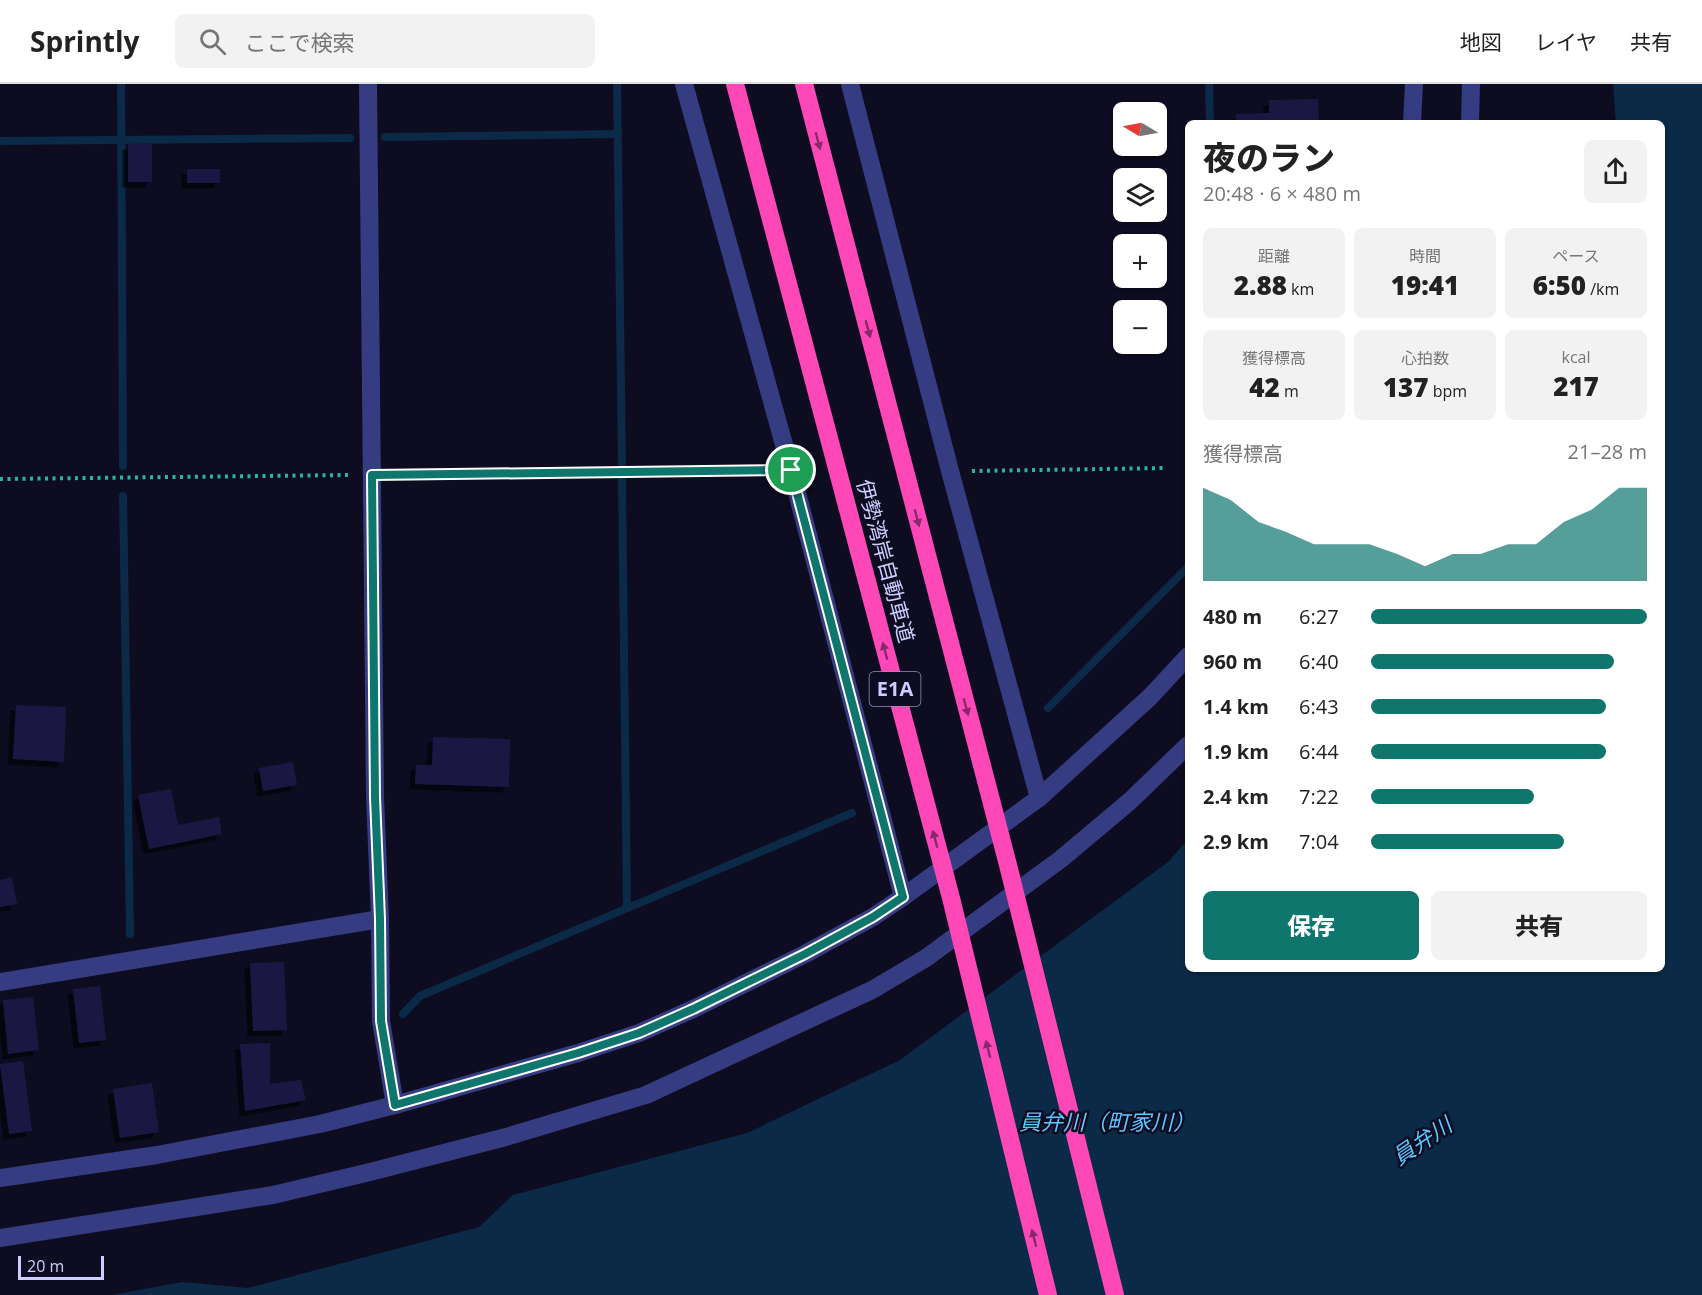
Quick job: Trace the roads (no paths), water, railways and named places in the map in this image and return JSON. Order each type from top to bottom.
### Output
[{"type":"highway","name":"伊勢湾岸自動車道","points":[[735,84],[951,898],[1048,1295]]},
{"type":"highway","name":"伊勢湾岸自動車道","points":[[804,84],[1008,865],[1115,1295]]},
{"type":"street","points":[[368,84],[375,797],[381,1021],[395,1105]]},
{"type":"street","points":[[684,84],[791,470],[903,897]]},
{"type":"street","points":[[850,84],[950,471],[1039,798]]},
{"type":"street","points":[[1412,120],[1414,84]]},
{"type":"street","points":[[1470,120],[1471,84]]},
{"type":"street","points":[[0,1178],[157,1155],[320,1124],[578,1053],[639,1033],[805,954],[873,917],[903,897],[1039,798],[1150,697],[1185,660]]},
{"type":"street","points":[[0,1238],[273,1195],[495,1140],[646,1095],[872,990],[926,958],[1061,859],[1130,801],[1185,748]]},
{"type":"street","points":[[0,982],[380,919]]},
{"type":"water","name":"員弁川（町家川）","points":[[1613,84],[1702,84],[1702,1295],[112,1295],[182,1282],[248,1288],[479,1227],[513,1195],[747,1133],[900,1060],[1168,862],[1185,842],[1185,972],[1665,972],[1665,120],[1616,120]]},
{"type":"waterway","points":[[121,84],[123,466]]},
{"type":"waterway","points":[[617,84],[622,464]]},
{"type":"waterway","points":[[1209,84],[1210,120]]},
{"type":"waterway","points":[[385,137],[618,134]]},
{"type":"waterway","points":[[0,141],[350,138]]},
{"type":"waterway","points":[[622,480],[627,908]]},
{"type":"waterway","points":[[123,496],[130,934]]},
{"type":"waterway","points":[[1048,708],[1185,570]]},
{"type":"waterway","points":[[403,1014],[420,996],[852,813]]},
{"type":"water label","name":"員弁川","points":[[1422,1141]]}]
